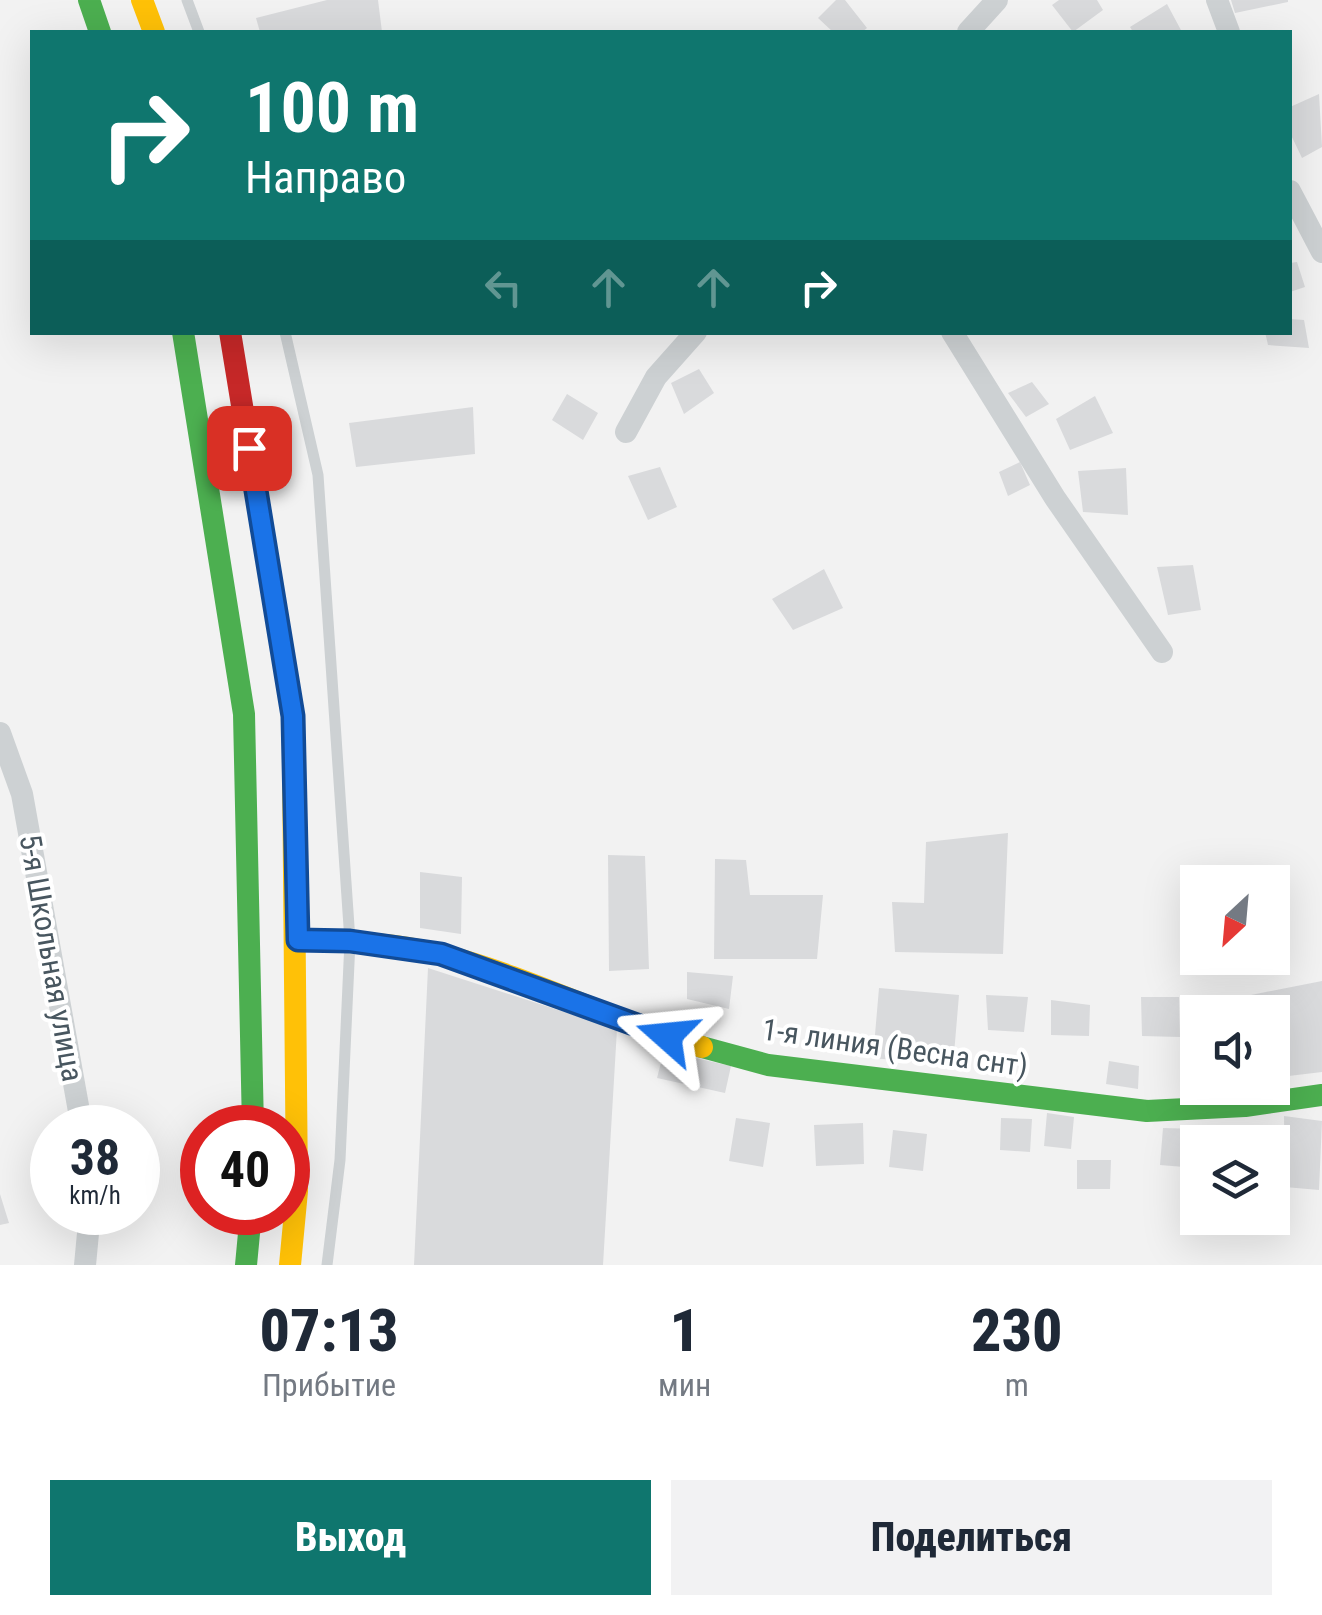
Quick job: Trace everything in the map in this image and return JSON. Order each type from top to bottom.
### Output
[{"type":"main road","points":[[90,0],[99,30]]},
{"type":"main road","points":[[142,0],[153,30]]},
{"type":"main road","points":[[183,335],[244,714],[252,1105]]},
{"type":"main road","points":[[230,335],[293,716],[298,1191],[290,1265]]},
{"type":"main road","name":"1-я линия (Весна снт)","points":[[298,940],[350,941],[441,954],[531,984],[633,1027],[768,1065],[1147,1111],[1244,1106],[1322,1095]]},
{"type":"main road","points":[[246,1265],[249,1235]]},
{"type":"street","points":[[970,30],[997,0]]},
{"type":"street","points":[[1217,0],[1227,30]]},
{"type":"street","points":[[1292,195],[1322,252]]},
{"type":"street","points":[[626,432],[656,377],[693,335]]},
{"type":"street","points":[[954,335],[1055,498],[1162,652]]},
{"type":"street","name":"5-я Школьная улица","points":[[0,733],[22,794],[78,1105]]},
{"type":"street","points":[[86,1265],[88,1235]]},
{"type":"lane","points":[[187,0],[198,30]]},
{"type":"lane","points":[[286,335],[318,474],[350,941],[340,1160],[327,1265]]},
{"type":"building","points":[[327,0],[378,0],[382,30],[259,30],[256,18]]},
{"type":"building","points":[[836,0],[845,0],[867,28],[831,30],[818,18]]},
{"type":"building","points":[[1059,0],[1097,0],[1103,10],[1071,30],[1052,5]]},
{"type":"building","points":[[1231,0],[1288,0],[1288,2],[1235,13]]},
{"type":"building","points":[[1167,4],[1181,30],[1132,30],[1130,27]]},
{"type":"building","points":[[1319,94],[1322,147],[1302,158],[1292,137],[1292,106]]},
{"type":"building","points":[[1297,262],[1305,287],[1292,291],[1292,263]]},
{"type":"building","points":[[1292,319],[1304,320],[1309,348],[1268,345],[1266,335],[1292,335]]},
{"type":"building","points":[[699,369],[714,393],[684,414],[671,383]]},
{"type":"building","points":[[1032,382],[1049,404],[1026,417],[1008,393]]},
{"type":"building","points":[[567,394],[598,413],[583,440],[552,420]]},
{"type":"building","points":[[1095,396],[1113,433],[1070,450],[1056,419]]},
{"type":"building","points":[[473,407],[475,454],[356,467],[349,423]]},
{"type":"building","points":[[1020,462],[1030,485],[1008,496],[999,472]]},
{"type":"building","points":[[660,467],[677,507],[648,520],[628,476]]},
{"type":"building","points":[[1126,468],[1128,515],[1083,512],[1078,471]]},
{"type":"building","points":[[1193,565],[1201,610],[1168,615],[1157,567]]},
{"type":"building","points":[[824,569],[843,608],[793,630],[772,599]]},
{"type":"building","points":[[1008,833],[1003,954],[895,952],[892,902],[924,903],[926,842]]},
{"type":"building","points":[[608,855],[645,856],[649,969],[609,971]]},
{"type":"building","points":[[715,859],[746,860],[750,895],[823,895],[817,959],[714,959]]},
{"type":"building","points":[[420,872],[462,877],[461,934],[420,928]]},
{"type":"building","points":[[428,968],[617,1029],[603,1265],[414,1265]]},
{"type":"building","points":[[687,972],[733,976],[729,1009],[687,999]]},
{"type":"building","points":[[1322,981],[1322,1072],[1290,1076],[1290,995],[1251,995]]},
{"type":"building","points":[[879,988],[959,995],[953,1066],[873,1058]]},
{"type":"building","points":[[986,995],[1028,997],[1024,1032],[988,1030]]},
{"type":"building","points":[[1141,997],[1179,997],[1180,1037],[1142,1036]]},
{"type":"building","points":[[1051,1000],[1090,1005],[1089,1036],[1051,1035]]},
{"type":"building","points":[[664,1051],[731,1066],[725,1093],[657,1078]]},
{"type":"building","points":[[1109,1061],[1139,1066],[1138,1089],[1106,1084]]},
{"type":"building","points":[[1047,1113],[1074,1117],[1071,1149],[1044,1146]]},
{"type":"building","points":[[1284,1116],[1322,1121],[1319,1190],[1290,1187],[1290,1125],[1284,1125]]},
{"type":"building","points":[[736,1118],[770,1123],[763,1167],[729,1161]]},
{"type":"building","points":[[1001,1118],[1032,1119],[1030,1152],[1000,1150]]},
{"type":"building","points":[[863,1123],[864,1164],[816,1166],[814,1125]]},
{"type":"building","points":[[1163,1128],[1180,1128],[1180,1167],[1160,1165]]},
{"type":"building","points":[[893,1130],[927,1134],[923,1171],[889,1167]]},
{"type":"building","points":[[1077,1160],[1111,1160],[1110,1189],[1077,1189]]},
{"type":"building","points":[[0,1194],[9,1223],[0,1225]]},
{"type":"traffic: fast","points":[[89,0],[99,30]]},
{"type":"traffic: fast","points":[[183,335],[244,714],[252,1105]]},
{"type":"traffic: fast","points":[[702,1047],[768,1065],[1147,1111],[1245,1106],[1322,1095]]},
{"type":"traffic: fast","points":[[246,1265],[249,1235]]},
{"type":"traffic: slow","points":[[142,0],[153,30]]},
{"type":"traffic: slow","points":[[290,1265],[297,1191],[293,767]]},
{"type":"traffic: slow","points":[[298,940],[389,945],[443,955],[702,1047]]},
{"type":"traffic: jam","points":[[230,335],[293,717],[293,767]]},
{"type":"route","points":[[249,448],[293,716],[298,940],[350,941],[441,954],[531,984],[633,1027],[667,1036]]}]
